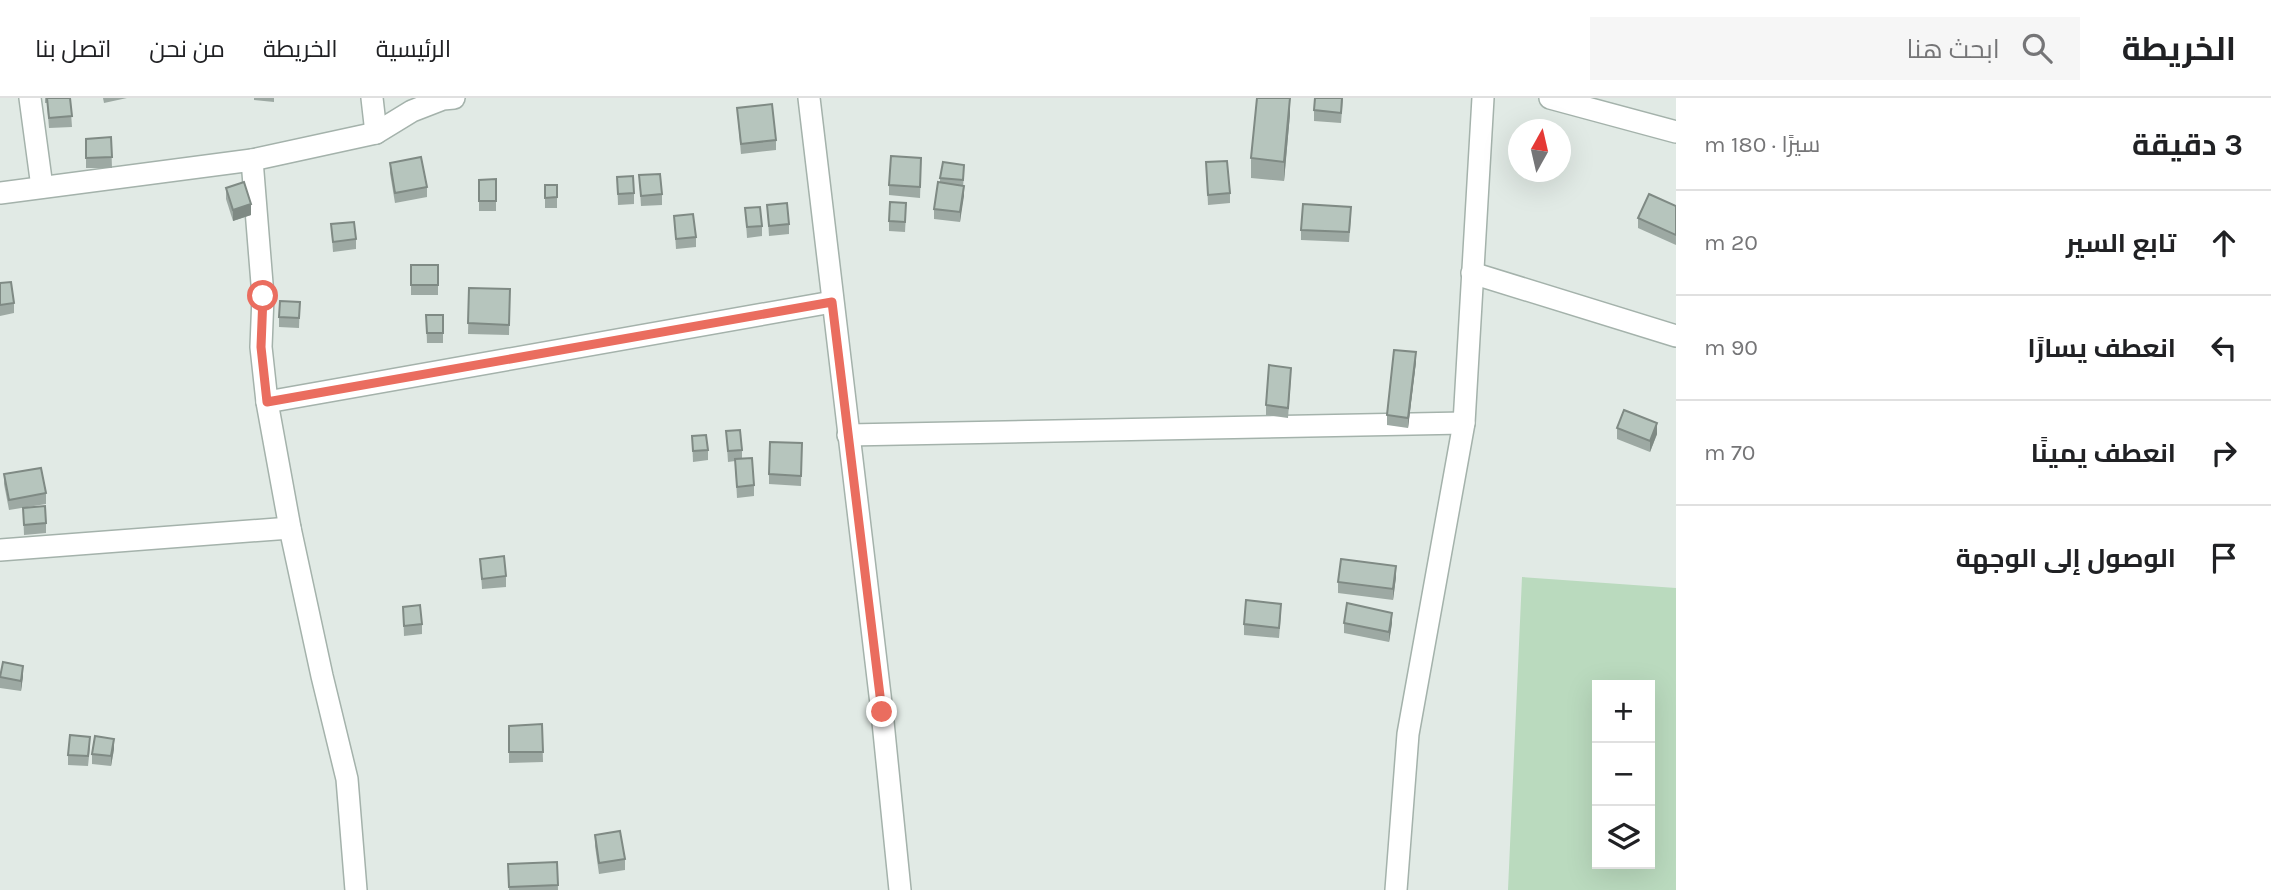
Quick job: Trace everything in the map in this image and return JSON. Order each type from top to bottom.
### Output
[{"type":"street","points":[[30,98],[42,187]]},
{"type":"street","points":[[372,98],[376,132]]},
{"type":"street","points":[[0,192],[252,160],[376,132],[412,111],[443,99],[454,98]]},
{"type":"street","points":[[810,98],[882,712],[900,890]]},
{"type":"street","points":[[1396,890],[1408,734],[1464,424],[1483,98]]},
{"type":"street","points":[[1550,98],[1676,132]]},
{"type":"street","points":[[252,160],[263,296],[261,347],[267,402],[290,528],[347,779],[356,890]]},
{"type":"street","points":[[1472,273],[1676,336]]},
{"type":"street","points":[[267,402],[832,302]]},
{"type":"street","points":[[848,435],[1464,424]]},
{"type":"street","points":[[0,550],[290,528]]},
{"type":"green space","points":[[1522,577],[1676,588],[1676,890],[1508,890]]},
{"type":"building","points":[[47,98],[70,98],[72,116],[49,118]]},
{"type":"building","points":[[1257,98],[1290,98],[1284,162],[1251,158]]},
{"type":"building","points":[[1315,98],[1342,98],[1341,113],[1314,110]]},
{"type":"building","points":[[772,104],[776,140],[741,144],[737,108]]},
{"type":"building","points":[[111,137],[112,157],[86,158],[86,139]]},
{"type":"building","points":[[891,156],[921,158],[920,187],[889,185]]},
{"type":"building","points":[[421,157],[427,187],[395,193],[390,163]]},
{"type":"building","points":[[1227,161],[1230,193],[1208,195],[1206,162]]},
{"type":"building","points":[[943,162],[964,165],[963,180],[940,178]]},
{"type":"building","points":[[660,174],[662,194],[641,196],[639,175]]},
{"type":"building","points":[[633,176],[634,193],[618,194],[617,177]]},
{"type":"building","points":[[496,179],[496,201],[479,201],[479,180]]},
{"type":"building","points":[[244,182],[251,204],[233,210],[226,188]]},
{"type":"building","points":[[938,182],[964,186],[960,212],[934,209]]},
{"type":"building","points":[[545,185],[557,185],[557,197],[545,198]]},
{"type":"building","points":[[1649,194],[1676,206],[1676,235],[1638,218]]},
{"type":"building","points":[[890,202],[906,203],[905,222],[889,221]]},
{"type":"building","points":[[787,203],[789,224],[769,226],[767,205]]},
{"type":"building","points":[[1303,204],[1351,207],[1349,232],[1301,230]]},
{"type":"building","points":[[760,207],[762,226],[747,227],[745,208]]},
{"type":"building","points":[[693,214],[696,237],[676,239],[674,216]]},
{"type":"building","points":[[354,222],[356,239],[333,242],[331,224]]},
{"type":"building","points":[[411,265],[438,265],[438,285],[411,285]]},
{"type":"building","points":[[11,282],[14,303],[0,305],[0,283]]},
{"type":"building","points":[[469,288],[510,289],[509,325],[468,323]]},
{"type":"building","points":[[280,301],[300,302],[299,318],[279,317]]},
{"type":"building","points":[[426,315],[443,315],[443,333],[427,333]]},
{"type":"building","points":[[1394,350],[1416,352],[1408,418],[1387,415]]},
{"type":"building","points":[[1269,365],[1291,368],[1288,408],[1266,405]]},
{"type":"building","points":[[1624,410],[1657,423],[1650,441],[1617,428]]},
{"type":"building","points":[[740,430],[742,450],[728,451],[726,431]]},
{"type":"building","points":[[706,435],[708,450],[693,451],[692,436]]},
{"type":"building","points":[[770,442],[802,443],[801,476],[769,474]]},
{"type":"building","points":[[752,458],[754,485],[737,487],[735,459]]},
{"type":"building","points":[[41,468],[46,493],[9,500],[4,474]]},
{"type":"building","points":[[45,506],[46,523],[24,525],[23,508]]},
{"type":"building","points":[[504,556],[506,576],[482,579],[480,559]]},
{"type":"building","points":[[1341,559],[1396,566],[1393,589],[1338,582]]},
{"type":"building","points":[[1246,600],[1281,604],[1279,628],[1244,624]]},
{"type":"building","points":[[1347,603],[1392,613],[1389,632],[1344,623]]},
{"type":"building","points":[[420,605],[422,624],[404,626],[403,607]]},
{"type":"building","points":[[3,662],[23,666],[21,681],[0,677]]},
{"type":"building","points":[[542,724],[543,752],[509,752],[509,726]]},
{"type":"building","points":[[70,735],[90,737],[88,756],[68,755]]},
{"type":"building","points":[[95,736],[114,739],[111,756],[92,754]]},
{"type":"building","points":[[620,831],[625,859],[599,863],[595,835]]},
{"type":"building","points":[[557,862],[558,885],[509,887],[508,864]]},
{"type":"route","points":[[263,296],[261,347],[267,402],[832,302],[882,712]]}]
